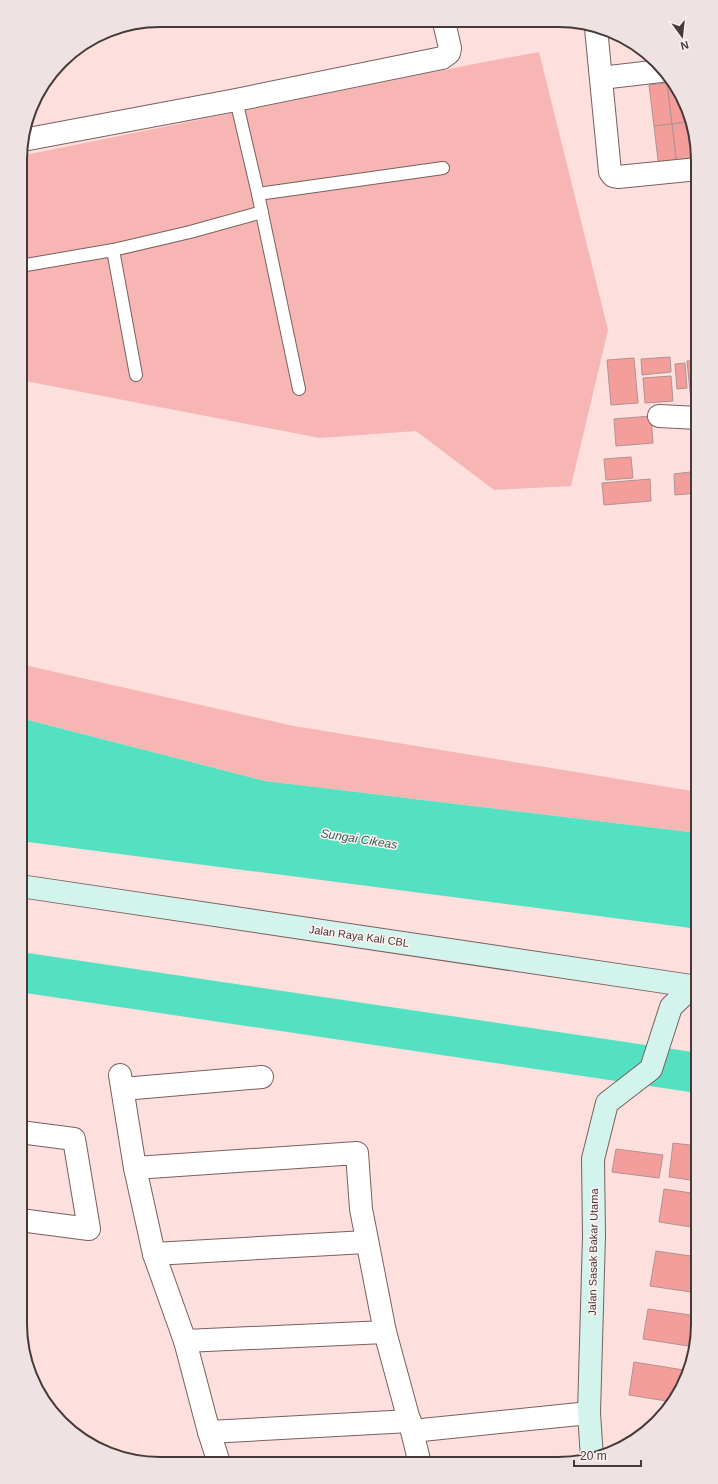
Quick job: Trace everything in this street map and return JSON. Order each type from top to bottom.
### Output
[{"type":"main road","name":"Jalan Raya Kali CBL","points":[[27,887],[691,985]]},
{"type":"main road","name":"Jalan Sasak Bakar Utama","points":[[592,1452],[590,1413],[594,1236],[593,1159],[607,1103],[651,1069],[672,1007],[691,990]]},
{"type":"street","points":[[29,139],[236,100],[442,58],[449,53],[450,48],[445,27]]},
{"type":"street","points":[[596,33],[610,172],[613,176],[618,177],[691,170]]},
{"type":"street","points":[[601,78],[657,71]]},
{"type":"street","points":[[659,416],[691,418]]},
{"type":"street","points":[[217,1457],[185,1341],[154,1254],[135,1168],[122,1082],[262,1077]]},
{"type":"street","points":[[27,1133],[74,1140],[89,1229],[27,1221]]},
{"type":"street","points":[[135,1168],[357,1153],[361,1209],[366,1242],[386,1332],[418,1457]]},
{"type":"street","points":[[154,1254],[366,1242]]},
{"type":"street","points":[[185,1341],[386,1332]]},
{"type":"street","points":[[209,1432],[411,1426],[590,1413]]},
{"type":"lane","points":[[236,100],[262,212],[299,389]]},
{"type":"lane","points":[[258,194],[443,168]]},
{"type":"lane","points":[[27,265],[113,250],[190,232],[262,212]]},
{"type":"lane","points":[[113,250],[136,375]]},
{"type":"shaded area","points":[[539,52],[608,330],[571,486],[494,490],[416,431],[320,438],[27,381],[27,155]]},
{"type":"shaded area","points":[[27,666],[294,726],[691,791],[691,832],[265,781],[27,720]]},
{"type":"water","name":"Sungai Cikeas","points":[[27,720],[265,781],[691,832],[691,928],[27,842]]},
{"type":"building","points":[[667,84],[672,124],[654,126],[649,85]]},
{"type":"building","points":[[667,84],[677,101],[685,122],[672,124]]},
{"type":"building","points":[[685,122],[689,137],[691,165],[677,167],[672,124]]},
{"type":"building","points":[[672,124],[677,167],[659,169],[654,126]]},
{"type":"building","points":[[670,357],[671,372],[642,375],[641,359]]},
{"type":"building","points":[[634,358],[638,403],[611,405],[607,360]]},
{"type":"building","points":[[687,361],[691,361],[691,401]]},
{"type":"building","points":[[685,363],[687,388],[677,389],[675,364]]},
{"type":"building","points":[[671,376],[673,401],[645,403],[643,378]]},
{"type":"building","points":[[651,416],[653,443],[616,446],[614,419]]},
{"type":"building","points":[[631,457],[633,478],[606,480],[604,459]]},
{"type":"building","points":[[691,472],[691,494],[675,495],[674,474]]},
{"type":"building","points":[[650,479],[651,501],[604,505],[602,483]]},
{"type":"building","points":[[673,1143],[691,1145],[691,1180],[669,1177]]},
{"type":"building","points":[[616,1149],[663,1155],[659,1178],[612,1172]]},
{"type":"building","points":[[664,1189],[691,1193],[691,1227],[659,1222]]},
{"type":"building","points":[[656,1251],[691,1256],[691,1292],[650,1286]]},
{"type":"building","points":[[648,1309],[691,1315],[691,1333],[689,1346],[643,1339]]},
{"type":"building","points":[[634,1362],[683,1370],[667,1401],[629,1395]]},
{"type":"waterway","points":[[27,973],[691,1072]]}]
